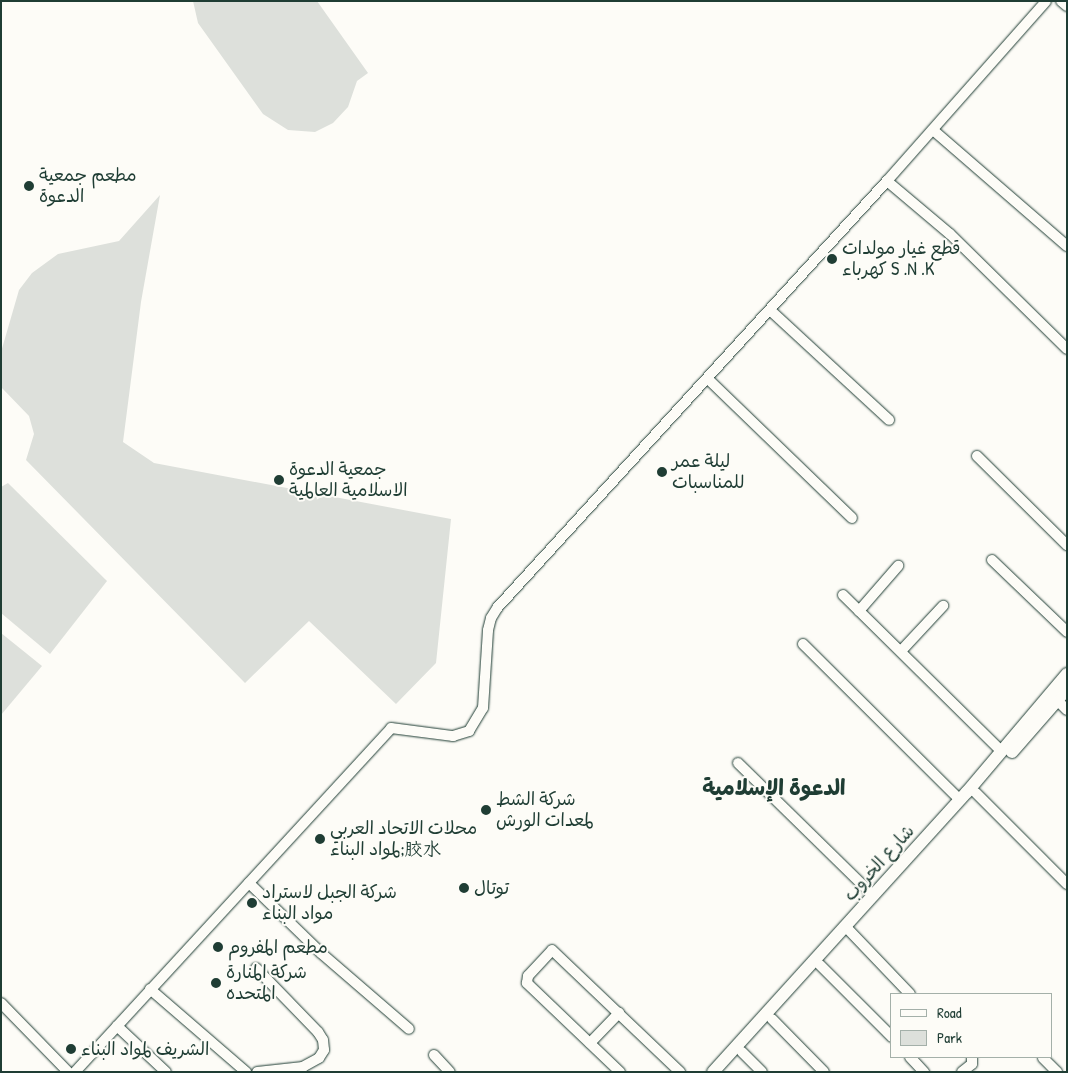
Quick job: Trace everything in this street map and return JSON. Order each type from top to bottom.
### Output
[{"type":"main road","name":"شارع الخروب","points":[[724,1072],[820,965],[873,895],[960,800],[1067,674]]},
{"type":"main road","name":"شارع الخروب","points":[[712,1072],[976,792],[1067,690]]},
{"type":"street","points":[[75,1072],[391,728],[453,736],[469,731],[482,708],[490,618],[888,181],[1046,1]]},
{"type":"street","points":[[1061,1],[1067,6]]},
{"type":"street","points":[[933,130],[1067,246]]},
{"type":"street","points":[[888,181],[950,234],[1067,349]]},
{"type":"street","points":[[770,310],[889,420]]},
{"type":"street","points":[[708,379],[852,518]]},
{"type":"street","points":[[977,456],[1067,545]]},
{"type":"street","points":[[992,560],[1067,632]]},
{"type":"street","points":[[859,611],[898,566]]},
{"type":"street","points":[[843,595],[1002,751]]},
{"type":"street","points":[[901,652],[943,606]]},
{"type":"street","points":[[803,644],[960,800]]},
{"type":"street","points":[[1057,700],[1067,710]]},
{"type":"street","points":[[738,763],[873,895]]},
{"type":"street","points":[[976,792],[1067,884]]},
{"type":"street","points":[[249,883],[321,953],[409,1029]]},
{"type":"street","points":[[847,930],[909,993]]},
{"type":"street","points":[[620,1072],[527,983],[528,976],[551,951],[556,951],[680,1072]]},
{"type":"street","points":[[820,965],[890,1035]]},
{"type":"street","points":[[256,968],[318,1032],[323,1040],[324,1050],[318,1058],[302,1068],[257,1072]]},
{"type":"street","points":[[150,990],[246,1072]]},
{"type":"street","points":[[1,1003],[68,1072]]},
{"type":"street","points":[[590,1043],[619,1012]]},
{"type":"street","points":[[772,1019],[824,1072]]},
{"type":"street","points":[[116,1026],[166,1072]]},
{"type":"street","points":[[742,1052],[762,1072]]},
{"type":"street","points":[[434,1055],[450,1072]]},
{"type":"street","points":[[911,1058],[924,1072]]},
{"type":"street","points":[[962,1072],[972,1064],[972,1058]]},
{"type":"street","points":[[1043,1058],[1056,1072]]},
{"type":"green space","points":[[193,1],[317,1],[368,73],[357,81],[348,107],[333,123],[315,132],[288,130],[263,114],[198,23]]},
{"type":"green space","points":[[160,195],[141,302],[123,442],[154,463],[451,519],[436,663],[396,704],[309,621],[245,683],[26,460],[34,434],[29,416],[1,387],[1,352],[19,290],[32,273],[58,254],[119,241]]},
{"type":"green space","points":[[8,483],[107,581],[50,654],[1,613],[1,487]]},
{"type":"green space","points":[[1,633],[42,666],[1,715]]},
{"type":"place","name":"مطعم جمعية الدعوة","points":[[29,186]]},
{"type":"place","name":"قطع غيار مولدات كهرباء S .N .K","points":[[832,259]]},
{"type":"place","name":"ليلة عمر للمناسبات","points":[[662,472]]},
{"type":"place","name":"جمعية الدعوة الاسلامية العالمية","points":[[279,480]]},
{"type":"place","name":"شركة الشط لمعدات الورش","points":[[486,810]]},
{"type":"place","name":"محلات الاتحاد العربي لمواد البناء;胶水","points":[[320,839]]},
{"type":"place","name":"توتال","points":[[464,888]]},
{"type":"place","name":"شركة الجبل لاستراد مواد البناء","points":[[252,903]]},
{"type":"place","name":"مطعم المفروم","points":[[218,947]]},
{"type":"place","name":"شركة المنارة المتحده","points":[[216,983]]},
{"type":"place","name":"الشريف لمواد البناء","points":[[71,1049]]},
{"type":"district","name":"الدعوة الإسلامية","points":[[774,788]]}]
